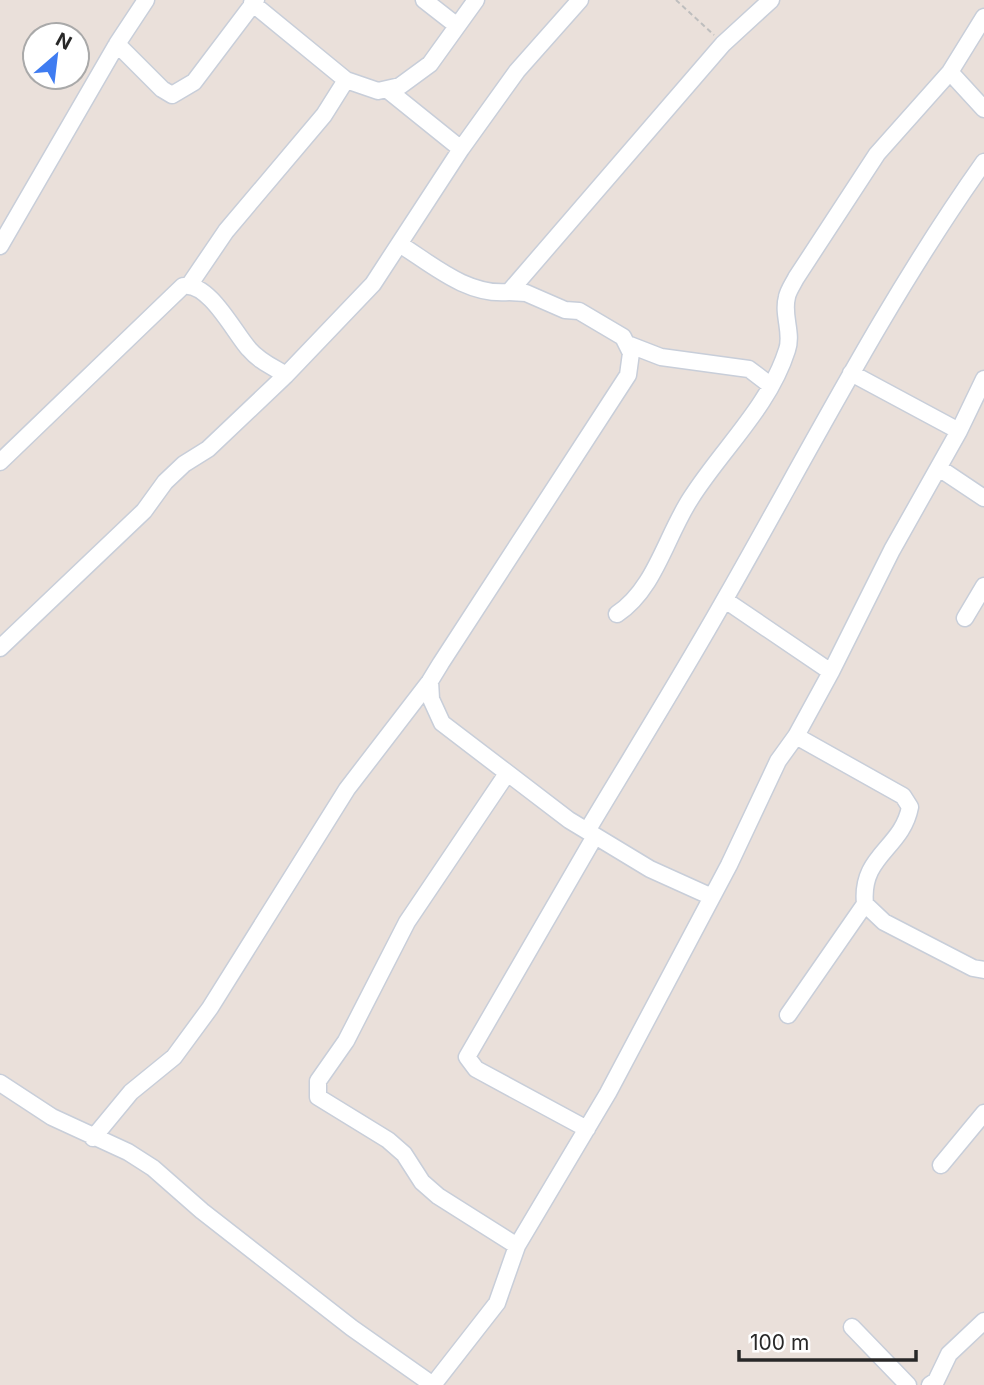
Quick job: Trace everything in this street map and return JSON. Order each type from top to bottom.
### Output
[{"type":"street","points":[[0,246],[117,44],[146,0]]},
{"type":"street","points":[[424,0],[456,25]]},
{"type":"street","points":[[389,91],[430,64],[476,0]]},
{"type":"street","points":[[0,648],[144,510],[165,482],[184,464],[208,449],[286,374],[373,284],[401,245],[461,149],[517,71],[580,0]]},
{"type":"street","points":[[509,292],[723,44],[771,0]]},
{"type":"street","points":[[117,44],[162,89],[172,95],[194,82],[254,2],[346,80],[357,86],[389,91],[461,149]]},
{"type":"street","points":[[617,614],[630,606],[652,575],[675,522],[693,494],[729,450],[769,385],[787,351],[790,339],[787,297],[796,278],[877,154],[950,72],[984,17]]},
{"type":"street","points":[[950,72],[984,109]]},
{"type":"street","points":[[0,462],[176,290],[190,284],[226,231],[311,132],[346,80]]},
{"type":"street","points":[[587,1129],[476,1069],[467,1057],[851,373],[942,221],[984,162]]},
{"type":"street","points":[[401,245],[478,290],[492,294],[526,293],[565,310],[588,315],[623,337],[629,345],[661,357],[736,365],[749,369],[769,385]]},
{"type":"street","points":[[190,284],[229,319],[247,348],[286,374]]},
{"type":"street","points":[[93,1138],[131,1092],[174,1056],[210,1008],[347,789],[430,681],[628,375],[629,345]]},
{"type":"street","points":[[851,373],[959,430]]},
{"type":"street","points":[[0,1083],[33,1107],[93,1138],[128,1152],[153,1168],[202,1211],[341,1320],[433,1385],[497,1303],[517,1246],[587,1129],[712,897],[778,761],[796,736],[984,379]]},
{"type":"street","points":[[939,468],[984,498]]},
{"type":"street","points":[[965,618],[984,586]]},
{"type":"street","points":[[725,600],[831,671]]},
{"type":"street","points":[[430,681],[430,699],[442,723],[506,775],[591,834],[650,869],[712,897]]},
{"type":"street","points":[[796,736],[903,796],[910,807],[903,830],[871,865],[863,886],[865,904],[884,922],[973,968],[984,970]]},
{"type":"street","points":[[506,775],[407,922],[346,1041],[318,1081],[316,1089],[318,1097],[388,1140],[404,1154],[422,1182],[438,1196],[517,1246]]},
{"type":"street","points":[[788,1015],[865,904]]},
{"type":"street","points":[[941,1165],[984,1113]]},
{"type":"street","points":[[930,1385],[936,1381],[949,1354],[984,1321]]},
{"type":"street","points":[[852,1327],[908,1385]]},
{"type":"path","points":[[676,0],[723,44]]}]
